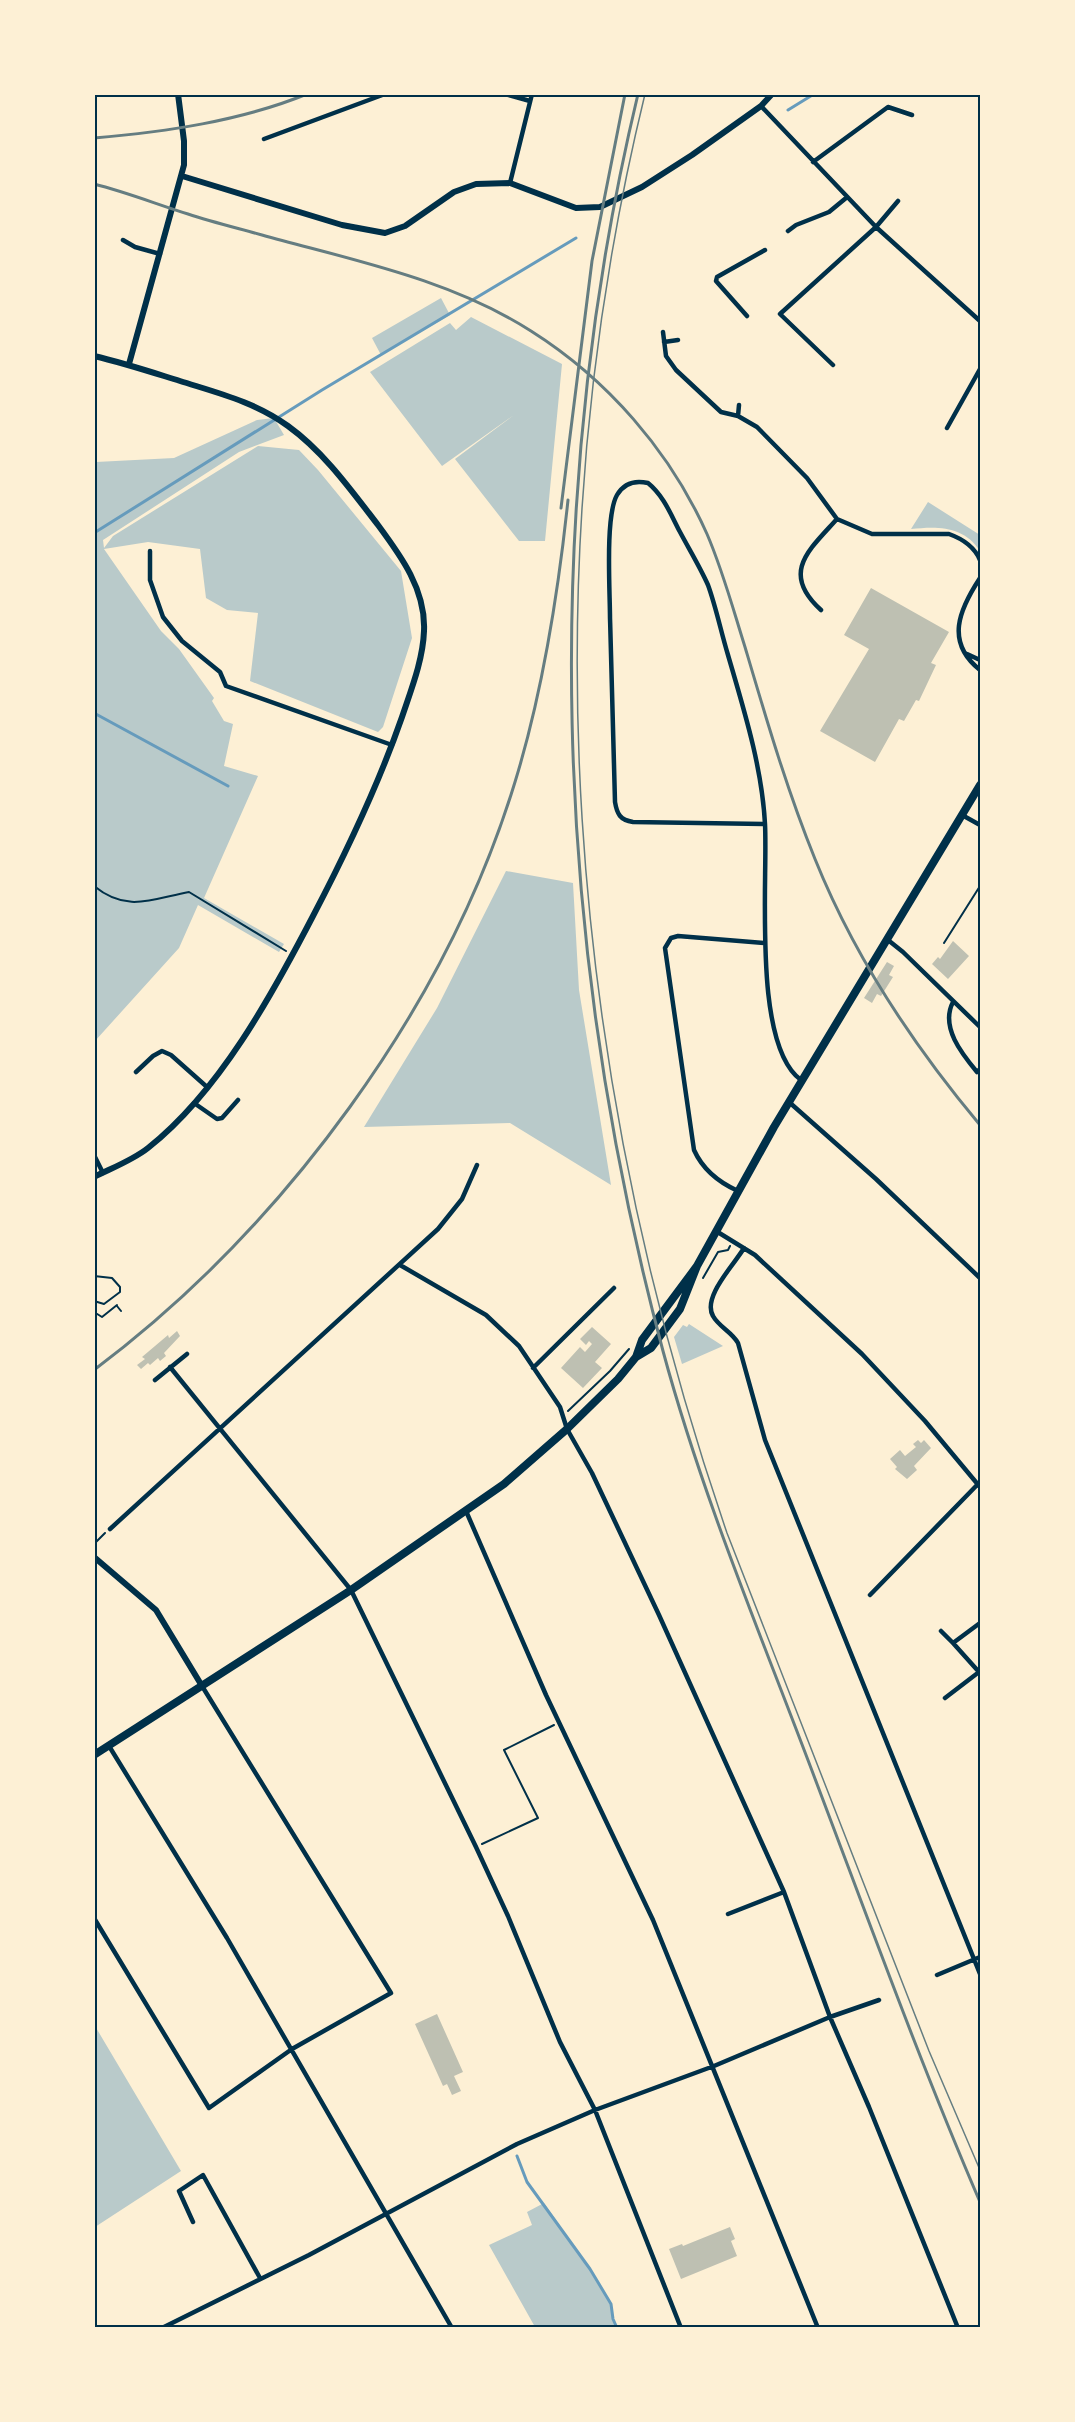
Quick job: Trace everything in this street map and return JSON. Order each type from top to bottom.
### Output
[{"type":"main road","points":[[94,1755],[351,1590],[504,1484],[567,1429],[614,1383],[636,1357],[651,1348],[680,1309],[716,1231],[801,1080],[880,954],[981,785]]},
{"type":"main road","points":[[636,1357],[642,1340],[698,1266]]},
{"type":"street","points":[[264,139],[385,94]]},
{"type":"street","points":[[505,94],[530,101]]},
{"type":"street","points":[[510,183],[532,94]]},
{"type":"street","points":[[182,176],[342,225],[385,233],[405,226],[453,192],[476,184],[510,183],[576,208],[600,207],[642,187],[761,106],[772,94]]},
{"type":"street","points":[[129,363],[182,176],[185,152],[178,97]]},
{"type":"street","points":[[761,106],[846,198],[981,321]]},
{"type":"street","points":[[813,162],[888,106],[912,115]]},
{"type":"street","points":[[788,231],[796,225],[825,214],[846,198]]},
{"type":"street","points":[[833,365],[780,314],[876,227],[898,201]]},
{"type":"street","points":[[123,240],[135,247],[160,254]]},
{"type":"street","points":[[747,316],[716,283],[716,279],[765,250]]},
{"type":"street","points":[[663,332],[666,356],[676,370],[721,412],[738,416],[757,427],[800,470],[837,519],[872,534],[949,534],[960,538],[972,547],[981,560]]},
{"type":"street","points":[[664,342],[678,340]]},
{"type":"street","points":[[94,356],[129,363],[237,398],[290,427],[338,473],[387,537],[416,586],[423,609],[424,632],[420,660],[392,745],[346,853],[293,956],[262,1007],[194,1103],[166,1133],[146,1150],[94,1177]]},
{"type":"street","points":[[947,428],[981,369]]},
{"type":"street","points":[[738,416],[739,405]]},
{"type":"street","points":[[765,825],[633,822],[626,821],[617,812],[609,572],[611,512],[616,496],[631,482],[648,483],[664,500],[708,585],[737,687],[760,778],[765,825],[764,943],[769,999],[776,1031],[788,1066],[801,1080]]},
{"type":"street","points":[[822,610],[810,600],[802,580],[801,564],[807,552],[837,519]]},
{"type":"street","points":[[150,551],[150,580],[163,617],[182,641],[220,672],[226,686],[392,745]]},
{"type":"street","points":[[981,578],[963,606],[960,636],[962,650],[981,670]]},
{"type":"street","points":[[964,653],[981,660]]},
{"type":"street","points":[[962,815],[981,825]]},
{"type":"street","points":[[738,1191],[700,1164],[694,1150],[665,948],[672,938],[678,936],[764,943]]},
{"type":"street","points":[[888,940],[981,1027]]},
{"type":"street","points":[[953,1002],[949,1010],[949,1020],[955,1040],[962,1055],[979,1071],[981,1078]]},
{"type":"street","points":[[136,1072],[162,1051],[171,1055],[207,1087]]},
{"type":"street","points":[[194,1103],[218,1119],[222,1118],[238,1100]]},
{"type":"street","points":[[789,1102],[876,1179],[981,1278]]},
{"type":"street","points":[[94,1155],[104,1173]]},
{"type":"street","points":[[110,1529],[438,1229],[462,1199],[477,1165]]},
{"type":"street","points":[[716,1231],[744,1248],[770,1268],[862,1354],[925,1421],[979,1485],[870,1595]]},
{"type":"street","points":[[744,1248],[712,1296],[710,1305],[712,1314],[738,1343],[765,1440],[981,1974]]},
{"type":"street","points":[[400,1264],[486,1315],[519,1346],[563,1414],[567,1429],[592,1473],[659,1615],[784,1892],[830,2018],[870,2107],[958,2328]]},
{"type":"street","points":[[533,1368],[614,1288]]},
{"type":"street","points":[[155,1380],[187,1354]]},
{"type":"street","points":[[170,1367],[351,1590],[476,1847],[508,1916],[560,2042],[595,2110],[681,2328]]},
{"type":"street","points":[[466,1511],[559,1723],[653,1920],[714,2066],[818,2328]]},
{"type":"street","points":[[94,1557],[156,1610],[231,1736],[391,1993],[292,2049],[209,2108],[94,1918]]},
{"type":"street","points":[[953,1643],[980,1625]]},
{"type":"street","points":[[941,1630],[978,1672],[945,1698]]},
{"type":"street","points":[[109,1746],[292,2049],[452,2328]]},
{"type":"street","points":[[728,1914],[784,1892]]},
{"type":"street","points":[[937,1975],[981,1957]]},
{"type":"street","points":[[162,2328],[309,2255],[517,2144],[595,2110],[714,2066],[879,2000]]},
{"type":"street","points":[[193,2222],[179,2191],[203,2175],[260,2278]]},
{"type":"lane","points":[[944,943],[981,886]]},
{"type":"lane","points":[[94,1276],[112,1278],[120,1287],[120,1292],[104,1304],[94,1301]]},
{"type":"path","points":[[94,886],[113,898],[130,904],[189,892],[293,956]]},
{"type":"path","points":[[718,1252],[728,1250]]},
{"type":"path","points":[[94,1312],[102,1317],[117,1305],[122,1311]]},
{"type":"path","points":[[563,1414],[582,1400],[629,1347]]},
{"type":"path","points":[[94,1544],[110,1529]]},
{"type":"path","points":[[476,1847],[538,1818],[504,1750],[559,1723]]},
{"type":"shaded area","points":[[441,298],[450,315],[381,355],[372,338]]},
{"type":"shaded area","points":[[471,317],[562,364],[545,541],[519,541],[455,459],[514,415],[442,466],[370,372],[450,323],[456,330]]},
{"type":"shaded area","points":[[274,418],[284,435],[239,452],[103,540],[104,548],[113,536],[258,446],[299,450],[401,571],[412,638],[383,727],[378,732],[250,681],[258,613],[227,610],[206,598],[200,549],[148,542],[104,549],[161,631],[179,649],[214,698],[212,701],[224,721],[233,724],[224,766],[258,776],[204,898],[284,944],[279,952],[198,905],[179,948],[95,1041],[96,462],[174,458],[257,420]]},
{"type":"shaded area","points":[[928,502],[980,535],[980,551],[966,537],[950,529],[911,529]]},
{"type":"shaded area","points":[[506,871],[573,883],[579,990],[611,1185],[510,1123],[364,1127],[437,1008]]},
{"type":"shaded area","points":[[689,1324],[723,1346],[682,1364],[674,1337],[683,1325],[687,1327]]},
{"type":"shaded area","points":[[95,2026],[181,2171],[95,2227],[94,2226]]},
{"type":"shaded area","points":[[544,2203],[590,2269],[611,2304],[613,2319],[617,2327],[535,2327],[489,2245],[532,2225],[527,2212]]},
{"type":"building","points":[[871,588],[949,632],[931,663],[936,665],[919,701],[916,700],[904,721],[899,719],[875,762],[820,731],[869,649],[844,635]]},
{"type":"building","points":[[953,941],[969,956],[948,979],[932,964],[938,957],[940,959]]},
{"type":"building","points":[[887,962],[894,966],[889,975],[893,977],[881,996],[877,994],[872,1003],[864,998]]},
{"type":"building","points":[[592,1327],[611,1344],[595,1362],[602,1368],[583,1388],[561,1368],[580,1347],[585,1352],[592,1344],[589,1341],[586,1345],[580,1339]]},
{"type":"building","points":[[177,1331],[180,1336],[164,1353],[166,1356],[160,1361],[158,1358],[150,1365],[148,1363],[141,1369],[137,1365],[145,1359],[142,1357],[168,1335],[169,1338]]},
{"type":"building","points":[[918,1440],[921,1443],[924,1440],[931,1448],[914,1466],[917,1470],[907,1479],[895,1469],[897,1467],[890,1459],[900,1450],[905,1456],[916,1447],[913,1444]]},
{"type":"building","points":[[437,2014],[463,2072],[454,2076],[461,2091],[452,2095],[447,2084],[443,2086],[415,2024]]},
{"type":"building","points":[[730,2227],[735,2239],[731,2241],[737,2256],[681,2279],[669,2249],[682,2244],[683,2246]]},
{"type":"waterway","points":[[788,110],[814,94]]},
{"type":"waterway","points":[[94,533],[322,390],[576,238]]},
{"type":"waterway","points":[[94,713],[228,786]]},
{"type":"waterway","points":[[517,2156],[527,2182],[590,2269],[611,2304],[617,2328]]},
{"type":"tram line","points":[[645,94],[608,275],[586,456],[577,638],[582,819],[600,1000],[630,1179],[673,1357],[727,1533],[929,2051],[980,2170]]},
{"type":"railway","points":[[94,138],[202,124],[256,111],[307,94]]},
{"type":"railway","points":[[561,508],[592,261],[625,94]]},
{"type":"railway","points":[[638,94],[606,250],[585,407],[573,566],[572,724],[581,882],[599,1040],[626,1196],[663,1351],[696,1461],[896,1994],[980,2202]]},
{"type":"railway","points":[[94,184],[206,220],[400,273],[467,298],[500,313],[559,350],[585,371],[634,419],[675,474],[707,534],[718,562],[795,807],[815,859],[848,930],[867,965],[909,1031],[955,1095],[980,1125]]},
{"type":"railway","points":[[94,1370],[164,1313],[230,1250],[292,1181],[349,1108],[401,1030],[447,949],[485,866],[525,748],[548,642],[568,500]]}]
